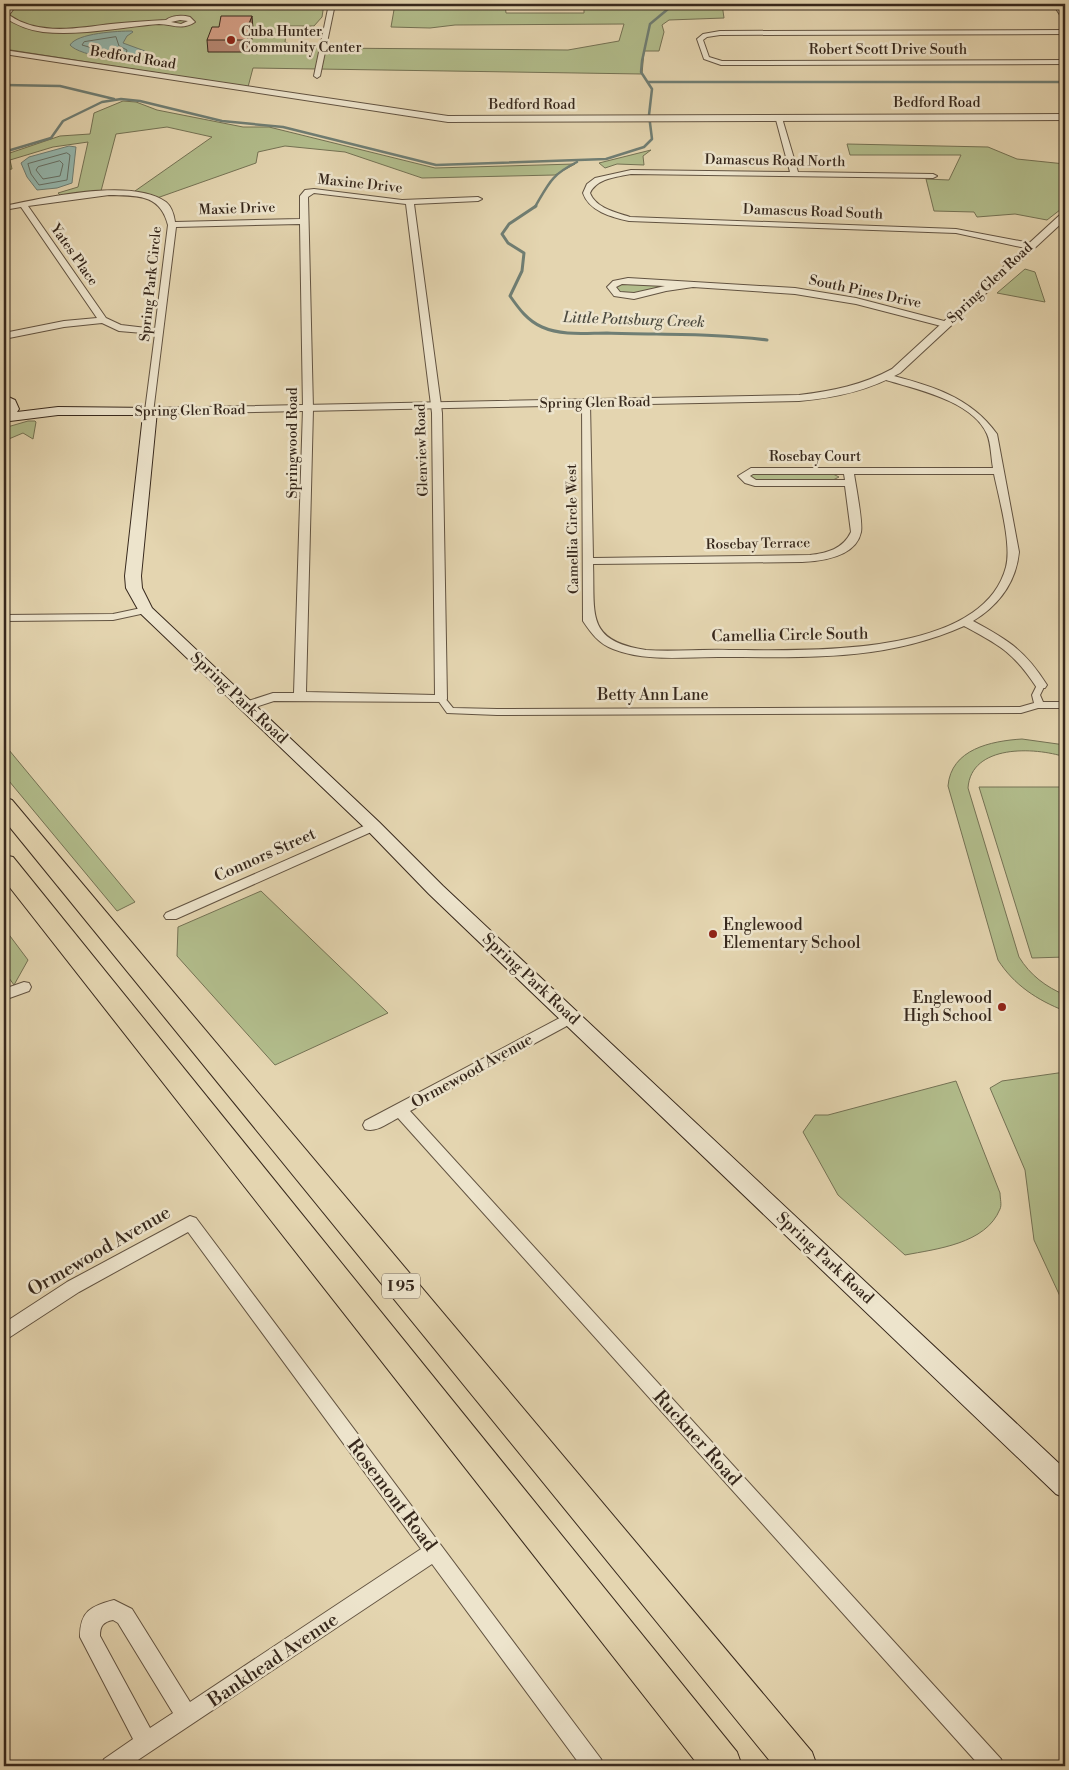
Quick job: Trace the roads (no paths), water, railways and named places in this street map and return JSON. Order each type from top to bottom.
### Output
[{"type":"highway","name":"I 95","points":[[4,805],[798,1766]]},
{"type":"highway","points":[[4,863],[723,1766]]},
{"type":"main road","name":"Spring Glen Road","points":[[6,410],[150,411]]},
{"type":"main road","name":"Spring Park Road","points":[[150,411],[133,576],[134,588],[146,610],[373,826],[436,890],[1065,1486]]},
{"type":"street","points":[[10,4],[12,7],[4,14],[17,24],[50,30],[87,30],[166,22]]},
{"type":"street","points":[[317,76],[332,4]]},
{"type":"street","points":[[883,4],[1057,4],[1065,16]]},
{"type":"street","name":"Robert Scott Drive South","points":[[1065,32],[720,33],[705,35],[700,38],[705,56],[711,60],[729,63],[1065,62]]},
{"type":"street","name":"Bedford Road","points":[[4,52],[437,118],[1065,117]]},
{"type":"street","points":[[778,118],[795,174]]},
{"type":"street","name":"Damascus Road North","points":[[596,208],[587,197],[589,186],[600,178],[618,174],[652,172],[933,176]]},
{"type":"street","name":"Maxine Drive","points":[[308,192],[321,191],[410,201],[478,199]]},
{"type":"street","name":"Springwood Road","points":[[300,696],[308,409],[304,196],[308,192]]},
{"type":"street","name":"Spring Park Circle","points":[[4,208],[91,194],[126,193],[146,196],[162,203],[169,212],[172,225],[150,411]]},
{"type":"street","name":"Glenview Road","points":[[410,201],[435,407],[441,699]]},
{"type":"street","name":"Yates Place","points":[[23,205],[103,320]]},
{"type":"street","name":"Damascus Road South","points":[[596,208],[614,216],[644,221],[941,230],[970,233],[1030,246]]},
{"type":"street","name":"Spring Glen Road","points":[[150,411],[585,403],[816,396],[852,390],[886,377],[896,371],[1065,215]]},
{"type":"street","name":"Maxie Drive","points":[[172,225],[304,221]]},
{"type":"street","name":"South Pines Drive","points":[[690,286],[666,288],[634,296],[617,294],[611,287],[615,283],[623,281],[690,286],[767,288],[827,295],[945,324]]},
{"type":"street","points":[[4,336],[64,324],[103,320],[119,328],[160,332]]},
{"type":"street","points":[[886,377],[949,398],[979,416],[992,434],[1014,552],[1011,570],[1001,590],[986,606],[965,622],[1009,646],[1022,656],[1041,685],[1036,695],[1039,705]]},
{"type":"street","name":"Camellia Circle West","points":[[585,403],[589,621],[596,633],[612,645]]},
{"type":"street","name":"Rosebay Terrace","points":[[588,561],[784,560],[823,557],[841,550],[853,541],[856,532],[848,470]]},
{"type":"street","name":"Rosebay Court","points":[[850,483],[755,483],[749,482],[743,476],[751,471],[998,471]]},
{"type":"street","points":[[4,618],[114,617],[146,610]]},
{"type":"street","name":"Camellia Circle South","points":[[612,645],[636,652],[652,654],[833,653],[872,650],[899,644],[928,637],[965,622]]},
{"type":"street","points":[[246,706],[273,697],[300,696],[441,699]]},
{"type":"street","name":"Betty Ann Lane","points":[[441,699],[450,711],[497,712],[1021,710],[1039,705],[1065,705]]},
{"type":"street","name":"Connors Street","points":[[171,916],[373,826]]},
{"type":"street","points":[[4,995],[24,987]]},
{"type":"street","name":"Ormewood Avenue","points":[[371,1125],[571,1017]]},
{"type":"street","name":"Ruckner Road","points":[[400,1110],[994,1766]]},
{"type":"street","name":"Ormewood Avenue","points":[[4,1332],[73,1287],[190,1224]]},
{"type":"street","name":"Rosemont Road","points":[[190,1224],[594,1766]]},
{"type":"street","name":"Bankhead Avenue","points":[[111,1766],[434,1552]]},
{"type":"street","points":[[146,1742],[90,1637],[90,1625],[99,1614],[114,1610],[125,1616],[187,1717]]},
{"type":"water","points":[[132,31],[123,43],[145,51],[140,56],[120,59],[108,58],[84,53],[70,45],[74,41],[89,35]]},
{"type":"water","points":[[69,146],[76,147],[72,183],[57,188],[37,190],[27,177],[21,163],[29,157]]},
{"type":"waterway","points":[[4,152],[51,138],[63,121],[102,102],[121,99],[140,101],[222,121],[283,127],[436,165],[606,159],[644,147],[652,139],[649,115],[652,89],[641,72],[642,61],[650,24],[674,4]]},
{"type":"waterway","points":[[648,82],[1065,82]]},
{"type":"waterway","points":[[4,85],[60,86],[114,99]]},
{"type":"waterway","name":"Little Pottsburg Creek","points":[[535,206],[552,180],[561,171],[577,162]]},
{"type":"waterway","name":"Little Pottsburg Creek","points":[[535,206],[509,224],[502,234],[508,243],[524,253],[522,271],[510,296],[524,314],[537,324],[550,330],[566,333],[707,335],[767,340]]},
{"type":"place","name":"Cuba Hunter Community Center","points":[[231,40]]},
{"type":"place","name":"Englewood Elementary School","points":[[713,934]]},
{"type":"place","name":"Englewood High School","points":[[1002,1007]]}]
